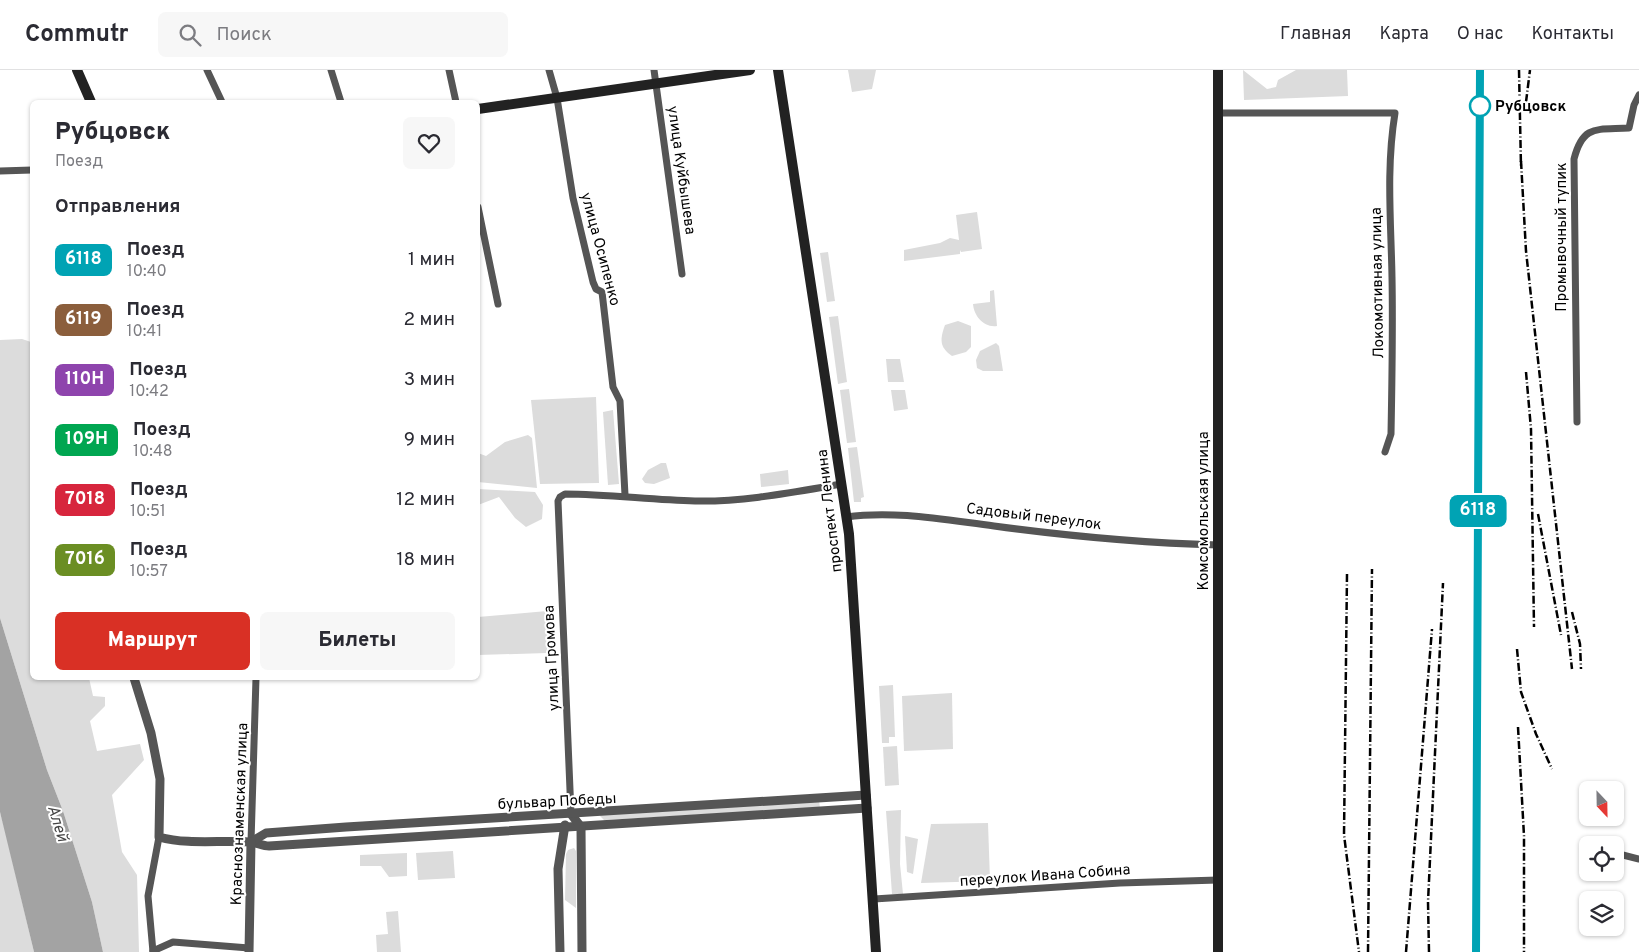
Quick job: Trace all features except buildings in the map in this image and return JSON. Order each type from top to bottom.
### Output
[{"type":"main road","points":[[77,70],[90,100]]},
{"type":"main road","points":[[480,110],[750,70]]},
{"type":"main road","name":"проспект Ленина","points":[[778,70],[846,517],[853,590],[876,952]]},
{"type":"main road","name":"Комсомольская улица","points":[[1218,70],[1218,952]]},
{"type":"street","points":[[207,70],[221,100]]},
{"type":"street","points":[[331,70],[340,100]]},
{"type":"street","points":[[449,70],[456,100]]},
{"type":"street","name":"улица Осипенко","points":[[549,70],[557,98],[573,198],[593,282],[596,289],[602,292],[614,387],[620,401],[624,495]]},
{"type":"street","name":"улица Куйбышева","points":[[654,70],[682,274]]},
{"type":"street","name":"Промывочный тупик","points":[[1577,422],[1574,159],[1578,144],[1585,134],[1595,130],[1629,128],[1634,105],[1639,95]]},
{"type":"street","name":"Локомотивная улица","points":[[1218,114],[1395,113],[1389,172],[1392,280],[1392,434],[1386,452]]},
{"type":"street","points":[[0,171],[30,170]]},
{"type":"street","points":[[480,217],[498,304]]},
{"type":"street","points":[[624,495],[696,501],[757,496],[842,484]]},
{"type":"street","name":"улица Громова","points":[[572,814],[558,501],[565,494],[624,495]]},
{"type":"street","name":"Садовый переулок","points":[[846,517],[879,515],[942,519],[1109,539],[1218,545]]},
{"type":"street","points":[[135,680],[151,733],[160,778],[159,837],[148,896],[153,952],[173,942],[249,950]]},
{"type":"street","name":"Краснознаменская улица","points":[[249,950],[256,680]]},
{"type":"street","name":"бульвар Победы","points":[[252,842],[266,833],[346,826],[572,814],[866,794]]},
{"type":"street","name":"бульвар Победы","points":[[159,837],[186,842],[252,842],[268,846],[867,808]]},
{"type":"street","points":[[560,952],[558,868],[562,828],[572,814],[581,827],[582,952]]},
{"type":"street","points":[[408,822],[408,837]]},
{"type":"street","points":[[346,826],[347,842]]},
{"type":"street","points":[[1624,855],[1639,859]]},
{"type":"street","name":"переулок Ивана Собина","points":[[874,899],[1120,883],[1218,880]]},
{"type":"shaded area","points":[[848,70],[876,70],[872,89],[852,92]]},
{"type":"shaded area","points":[[1243,70],[1267,89],[1276,87],[1278,80],[1296,70],[1347,70],[1348,96],[1244,100]]},
{"type":"shaded area","points":[[977,212],[982,249],[961,252],[960,250],[960,254],[904,261],[904,250],[940,243],[950,238],[959,240],[956,215]]},
{"type":"shaded area","points":[[828,252],[835,301],[827,302],[820,253]]},
{"type":"shaded area","points":[[994,290],[997,326],[984,323],[975,313],[973,304],[990,302],[990,291]]},
{"type":"shaded area","points":[[838,316],[847,382],[838,384],[829,317]]},
{"type":"shaded area","points":[[958,321],[971,326],[971,347],[966,352],[952,356],[943,346],[942,334],[945,325]]},
{"type":"shaded area","points":[[22,339],[30,342],[30,680],[89,680],[93,696],[105,697],[105,706],[90,721],[97,751],[140,744],[144,760],[112,795],[122,852],[137,875],[139,952],[103,952],[92,902],[63,811],[47,770],[0,618],[0,340]]},
{"type":"shaded area","points":[[996,343],[999,346],[1003,371],[983,371],[977,368],[976,360],[980,351]]},
{"type":"shaded area","points":[[886,359],[900,359],[904,382],[888,382]]},
{"type":"shaded area","points":[[849,389],[856,442],[847,443],[840,390]]},
{"type":"shaded area","points":[[891,390],[905,390],[908,409],[894,411]]},
{"type":"shaded area","points":[[596,397],[599,483],[540,484],[531,400]]},
{"type":"shaded area","points":[[613,410],[619,484],[608,485],[603,412]]},
{"type":"shaded area","points":[[528,435],[532,438],[537,488],[480,482],[480,454],[486,456],[505,442]]},
{"type":"shaded area","points":[[857,447],[864,497],[861,498],[861,502],[854,502],[848,448]]},
{"type":"shaded area","points":[[661,463],[666,463],[670,478],[654,484],[645,483],[642,479],[648,470]]},
{"type":"shaded area","points":[[788,470],[789,484],[761,487],[760,474]]},
{"type":"shaded area","points":[[480,489],[535,492],[543,505],[542,519],[526,527],[515,518],[499,497],[480,504]]},
{"type":"shaded area","points":[[547,611],[547,653],[480,655],[480,617]]},
{"type":"shaded area","points":[[893,685],[895,737],[889,737],[889,743],[882,743],[879,686]]},
{"type":"shaded area","points":[[952,693],[953,749],[904,751],[902,696]]},
{"type":"shaded area","points":[[897,746],[899,785],[885,786],[883,747]]},
{"type":"shaded area","points":[[819,801],[820,808],[604,820],[600,816],[601,814]]},
{"type":"shaded area","points":[[901,810],[900,864],[903,894],[892,894],[886,811]]},
{"type":"shaded area","points":[[0,812],[5,830],[34,952],[0,952]]},
{"type":"shaded area","points":[[988,823],[990,881],[921,883],[931,824]]},
{"type":"shaded area","points":[[905,836],[918,839],[913,874],[907,872]]},
{"type":"shaded area","points":[[574,848],[576,851],[576,908],[565,900],[566,854],[568,850]]},
{"type":"shaded area","points":[[453,851],[455,878],[418,880],[416,853]]},
{"type":"shaded area","points":[[407,853],[407,876],[389,877],[381,866],[360,866],[360,855]]},
{"type":"shaded area","points":[[398,911],[401,952],[377,952],[376,935],[388,934],[386,912]]},
{"type":"water","name":"Алей","points":[[0,618],[47,770],[63,811],[92,902],[103,952],[34,952],[0,812]]},
{"type":"railway","points":[[1476,952],[1480,70]]},
{"type":"railway","points":[[1519,70],[1521,167]]},
{"type":"railway","points":[[1526,102],[1530,70]]},
{"type":"railway","points":[[1521,161],[1526,251],[1572,669]]},
{"type":"railway","points":[[1526,372],[1531,429],[1534,627]]},
{"type":"railway","points":[[1538,514],[1561,635]]},
{"type":"railway","points":[[1368,952],[1372,569]]},
{"type":"railway","points":[[1347,574],[1344,835],[1359,952]]},
{"type":"railway","points":[[1429,952],[1428,902],[1443,583]]},
{"type":"railway","points":[[1572,612],[1580,644],[1581,669]]},
{"type":"railway","points":[[1406,952],[1432,629]]},
{"type":"railway","points":[[1517,649],[1521,692],[1536,734],[1552,769]]},
{"type":"railway","points":[[1518,727],[1524,836],[1524,952]]},
{"type":"train","name":"6118","points":[[1476,952],[1480,70]]},
{"type":"place","name":"Рубцовск","points":[[1480,106]]}]
